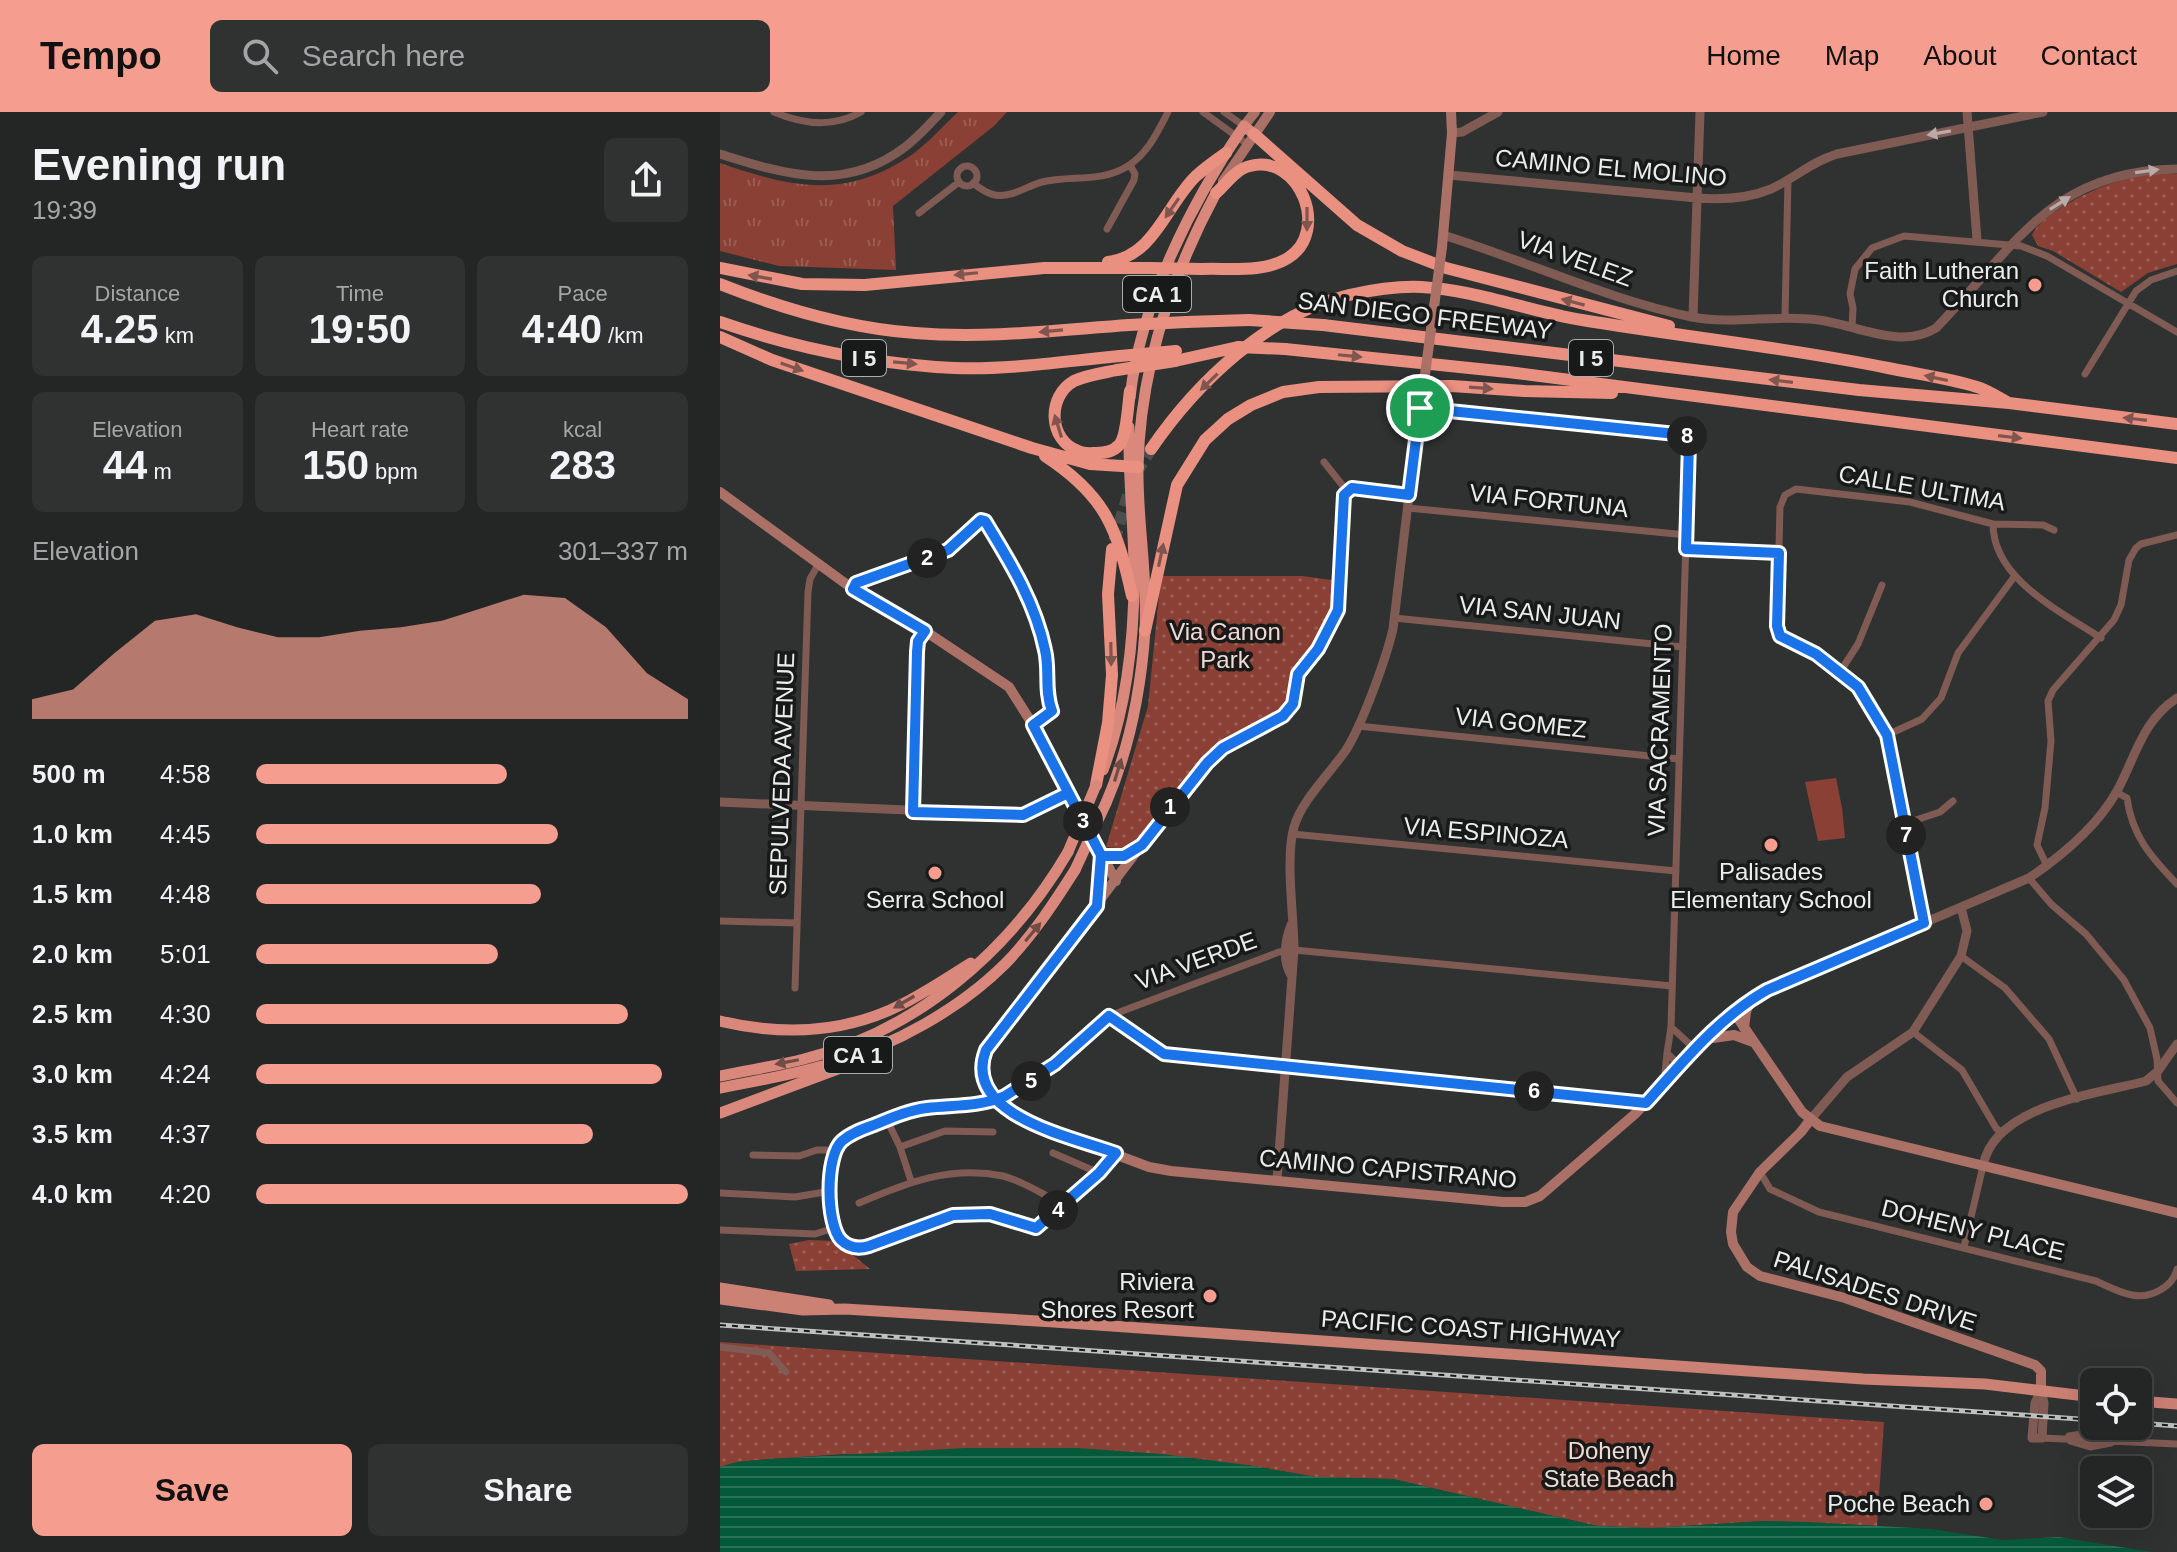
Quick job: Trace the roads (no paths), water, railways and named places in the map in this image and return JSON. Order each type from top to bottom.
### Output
[{"type":"highway","name":"CA 1","points":[[720,1076],[806,1059],[891,1025],[930,1002],[996,949],[1033,908],[1068,852],[1119,721],[1128,673],[1134,564],[1130,391],[1150,316],[1176,242],[1226,153],[1245,135]]},
{"type":"highway","points":[[1245,135],[1357,225],[1402,251],[1446,268],[1678,328],[1702,338]]},
{"type":"highway","points":[[1074,267],[1121,260],[1137,251],[1148,242],[1195,177],[1226,153]]},
{"type":"highway","points":[[720,268],[802,284],[865,285],[993,271],[1074,267],[1202,269],[1267,266],[1285,260],[1303,242],[1309,223],[1308,206],[1302,193],[1286,174],[1262,165],[1243,169],[1216,193]]},
{"type":"highway","name":"CA 1","points":[[720,1088],[799,1072],[856,1056],[913,1029],[981,985],[1005,963],[1041,922],[1075,870],[1117,778],[1132,720],[1145,631],[1133,467],[1145,396],[1158,336],[1186,254],[1216,193]]},
{"type":"highway","name":"SAN DIEGO FREEWAY","points":[[720,284],[838,322],[915,333],[980,335],[1249,320],[1323,325],[1846,389],[2009,403],[2177,424]]},
{"type":"highway","points":[[1151,449],[1185,405],[1251,343],[1317,304],[1386,289],[1418,287],[1443,289],[1577,319],[1811,352],[1979,387],[2009,403]]},
{"type":"highway","name":"SAN DIEGO FREEWAY","points":[[720,322],[814,349],[882,361],[956,368],[1120,356],[1176,356],[1217,348],[1285,349],[1508,372],[2177,458]]},
{"type":"highway","points":[[720,337],[772,360],[1032,448],[1090,464],[1133,467]]},
{"type":"highway","points":[[1130,391],[1123,439],[1114,449],[1103,453],[1078,452],[1060,436],[1054,410],[1062,391],[1080,379],[1176,356],[1201,355],[1238,347]]},
{"type":"highway","points":[[1145,631],[1169,513],[1181,477],[1193,455],[1218,428],[1265,398],[1305,389],[1381,385],[1677,394]]},
{"type":"highway","points":[[1032,448],[1082,484],[1103,510],[1117,537],[1132,596]]},
{"type":"highway","points":[[1096,785],[1108,723],[1112,675],[1108,594],[1112,549]]},
{"type":"highway","points":[[720,1021],[747,1028],[784,1031],[816,1030],[861,1020],[891,1009],[996,949]]},
{"type":"highway","points":[[720,1113],[873,1056],[908,1039],[981,985]]},
{"type":"main road","points":[[1245,135],[1255,112]]},
{"type":"main road","points":[[1245,135],[1270,112]]},
{"type":"main road","points":[[997,1100],[982,1077],[981,1063],[986,1050],[1207,763],[1223,748],[1283,716],[1293,704],[1298,674],[1318,649],[1338,610],[1343,502],[1347,491],[1352,488],[1409,495],[1443,241],[1451,112]]},
{"type":"main road","name":"CA 1","points":[[1216,193],[1245,135]]},
{"type":"main road","points":[[720,492],[853,589],[925,631],[1009,687],[1033,725],[1116,881]]},
{"type":"main road","points":[[1102,855],[1124,856],[1142,845]]},
{"type":"main road","points":[[1097,906],[1102,855]]},
{"type":"main road","points":[[1744,1028],[1751,999]]},
{"type":"main road","points":[[1733,1011],[1810,1120],[1841,1133],[2177,1213]]},
{"type":"main road","name":"CAMINO CAPISTRANO","points":[[997,1100],[1013,1116],[1149,1167],[1525,1202],[1540,1196],[1646,1103],[1733,1011]]},
{"type":"main road","points":[[1704,1039],[1734,1035],[1754,1042]]},
{"type":"main road","name":"PALISADES DRIVE","points":[[1810,1120],[1760,1172],[1733,1212],[1733,1244],[1747,1267],[1774,1281],[1845,1298],[2035,1365],[2041,1371],[2041,1390]]},
{"type":"main road","name":"PACIFIC COAST HIGHWAY","points":[[720,1288],[806,1300],[845,1309]]},
{"type":"main road","name":"PACIFIC COAST HIGHWAY","points":[[720,1299],[803,1310],[845,1309],[1426,1346],[2080,1395]]},
{"type":"main road","points":[[2152,1402],[2177,1404]]},
{"type":"street","points":[[774,112],[817,124],[849,119],[861,112]]},
{"type":"street","points":[[720,154],[790,174],[817,177],[840,175],[862,170],[886,159],[908,144],[941,112]]},
{"type":"street","points":[[959,182],[966,185],[973,183],[989,193],[1005,195],[1060,178],[1104,176],[1130,165],[1148,149],[1168,112]]},
{"type":"street","points":[[1203,112],[1245,135]]},
{"type":"street","points":[[1224,112],[1245,135]]},
{"type":"street","points":[[1452,133],[1462,132],[1498,112]]},
{"type":"street","points":[[1693,317],[1700,112]]},
{"type":"street","points":[[1967,112],[1977,240]]},
{"type":"street","name":"CAMINO EL MOLINO","points":[[1449,175],[1697,198],[1744,197],[1772,188],[1809,164],[1837,154],[2043,112]]},
{"type":"street","points":[[1107,229],[1134,180],[1135,174],[1130,165]]},
{"type":"street","points":[[959,182],[958,172],[965,166],[976,172],[973,183]]},
{"type":"street","points":[[2011,244],[2036,219],[2080,190],[2131,173],[2177,169]]},
{"type":"street","points":[[1785,317],[1788,179]]},
{"type":"street","points":[[919,213],[959,182]]},
{"type":"street","points":[[1852,327],[1851,281],[1855,269],[1872,248],[1904,236],[2011,244],[2047,256],[2177,332]]},
{"type":"street","name":"VIA VELEZ","points":[[1443,241],[1480,246],[1604,294],[1693,317],[1821,320],[1906,339],[1925,335],[1951,313],[2011,244]]},
{"type":"street","points":[[2085,374],[2136,291],[2151,280],[2177,271]]},
{"type":"street","name":"VIA SACRAMENTO","points":[[1421,403],[1686,435],[1689,442],[1671,1027],[1667,1037],[1664,1083]]},
{"type":"street","points":[[1324,462],[1347,491]]},
{"type":"street","name":"CALLE ULTIMA","points":[[1779,553],[1780,507],[1785,495],[1796,489],[1910,502],[1993,524],[2043,525],[2054,530]]},
{"type":"street","points":[[1277,1181],[1292,975],[1285,966],[1290,950],[1292,834],[1299,815],[1347,747],[1358,726],[1390,641],[1409,495]]},
{"type":"street","name":"VIA FORTUNA","points":[[1408,508],[1687,535]]},
{"type":"street","points":[[853,589],[856,583],[948,550],[981,520],[985,521],[1024,585],[1044,642],[1048,664],[1046,695],[1052,711],[1033,725]]},
{"type":"street","points":[[1993,524],[1996,547],[2014,577],[2101,638]]},
{"type":"street","points":[[2047,866],[2037,845],[2045,808],[2051,741],[2048,701],[2053,690],[2114,620],[2121,605],[2129,560],[2136,548],[2177,535]]},
{"type":"street","points":[[1686,549],[1779,553],[1777,626],[1780,636],[1816,654],[1858,687],[1887,735],[1924,923]]},
{"type":"street","name":"SEPULVEDA AVENUE","points":[[795,988],[808,592],[810,579],[819,563]]},
{"type":"street","points":[[1887,735],[1922,719],[1941,698],[1958,653],[2014,577]]},
{"type":"street","points":[[1840,672],[1858,644],[1882,585]]},
{"type":"street","name":"VIA SAN JUAN","points":[[1394,618],[1683,647]]},
{"type":"street","points":[[913,812],[917,652],[918,641],[925,631]]},
{"type":"street","points":[[1733,1011],[1751,999],[2029,878],[2047,866],[2072,846],[2116,792],[2148,725],[2177,698]]},
{"type":"street","name":"VIA GOMEZ","points":[[1358,726],[1679,759]]},
{"type":"street","points":[[2116,792],[2127,798],[2133,828],[2144,848],[2177,884]]},
{"type":"street","points":[[720,802],[1023,815],[1068,793]]},
{"type":"street","points":[[1904,824],[1940,812],[1953,801]]},
{"type":"street","name":"VIA ESPINOZA","points":[[1292,834],[1676,871]]},
{"type":"street","points":[[2029,878],[2051,904],[2086,934],[2124,980],[2150,1028],[2158,1081],[2177,1103]]},
{"type":"street","name":"PALISADES DRIVE","points":[[1810,1120],[1847,1077],[1913,1032],[1961,956],[1967,931],[1961,907]]},
{"type":"street","points":[[720,921],[797,923]]},
{"type":"street","name":"VIA VERDE","points":[[834,1150],[853,1133],[925,1108],[983,1104],[997,1100],[1055,1064],[1109,1016],[1290,950],[1672,986]]},
{"type":"street","points":[[1961,956],[2005,988],[2049,1039],[2077,1099]]},
{"type":"street","points":[[1109,1016],[1164,1054],[1646,1103]]},
{"type":"street","points":[[1671,1027],[1695,1049]]},
{"type":"street","points":[[1913,1032],[1962,1070],[2002,1133]]},
{"type":"street","points":[[1964,1247],[1985,1158],[2002,1133],[2031,1112],[2146,1081],[2158,1071],[2177,1044]]},
{"type":"street","points":[[1667,1053],[1680,1066]]},
{"type":"street","points":[[887,1120],[911,1181]]},
{"type":"street","points":[[900,1147],[945,1131],[993,1132]]},
{"type":"street","points":[[753,1155],[799,1156],[817,1150],[834,1150],[830,1177],[834,1228],[841,1240],[855,1248],[870,1249],[953,1215],[990,1214],[1036,1228],[1065,1205],[1116,1153]]},
{"type":"street","points":[[1053,1153],[1099,1173]]},
{"type":"street","points":[[859,1203],[911,1181],[965,1172],[1005,1177],[1065,1205]]},
{"type":"street","name":"DOHENY PLACE","points":[[1760,1172],[1770,1189],[1819,1212],[2096,1281],[2133,1296],[2147,1295],[2165,1288],[2175,1277],[2177,1269]]},
{"type":"street","points":[[720,1193],[795,1197],[831,1191]]},
{"type":"street","points":[[720,1230],[815,1234],[834,1228]]},
{"type":"street","points":[[720,1347],[769,1353],[786,1372]]},
{"type":"street","points":[[2041,1390],[2035,1403],[2037,1438],[2177,1444]]},
{"type":"street","points":[[2061,1438],[2090,1447],[2126,1441]]},
{"type":"tunnel","points":[[1114,541],[1134,476],[1151,449]]},
{"type":"railway","points":[[720,1325],[2080,1419]]},
{"type":"railway","points":[[2152,1424],[2177,1426]]},
{"type":"place","name":"Faith Lutheran Church","points":[[2035,285]]},
{"type":"place","name":"Palisades Elementary School","points":[[1771,845]]},
{"type":"place","name":"Serra School","points":[[935,873]]},
{"type":"place","name":"Riviera Shores Resort","points":[[1210,1296]]},
{"type":"place","name":"Poche Beach","points":[[1986,1504]]},
{"type":"park label","name":"Via Canon Park","points":[[1225,646]]},
{"type":"park label","name":"Doheny State Beach","points":[[1609,1465]]}]
